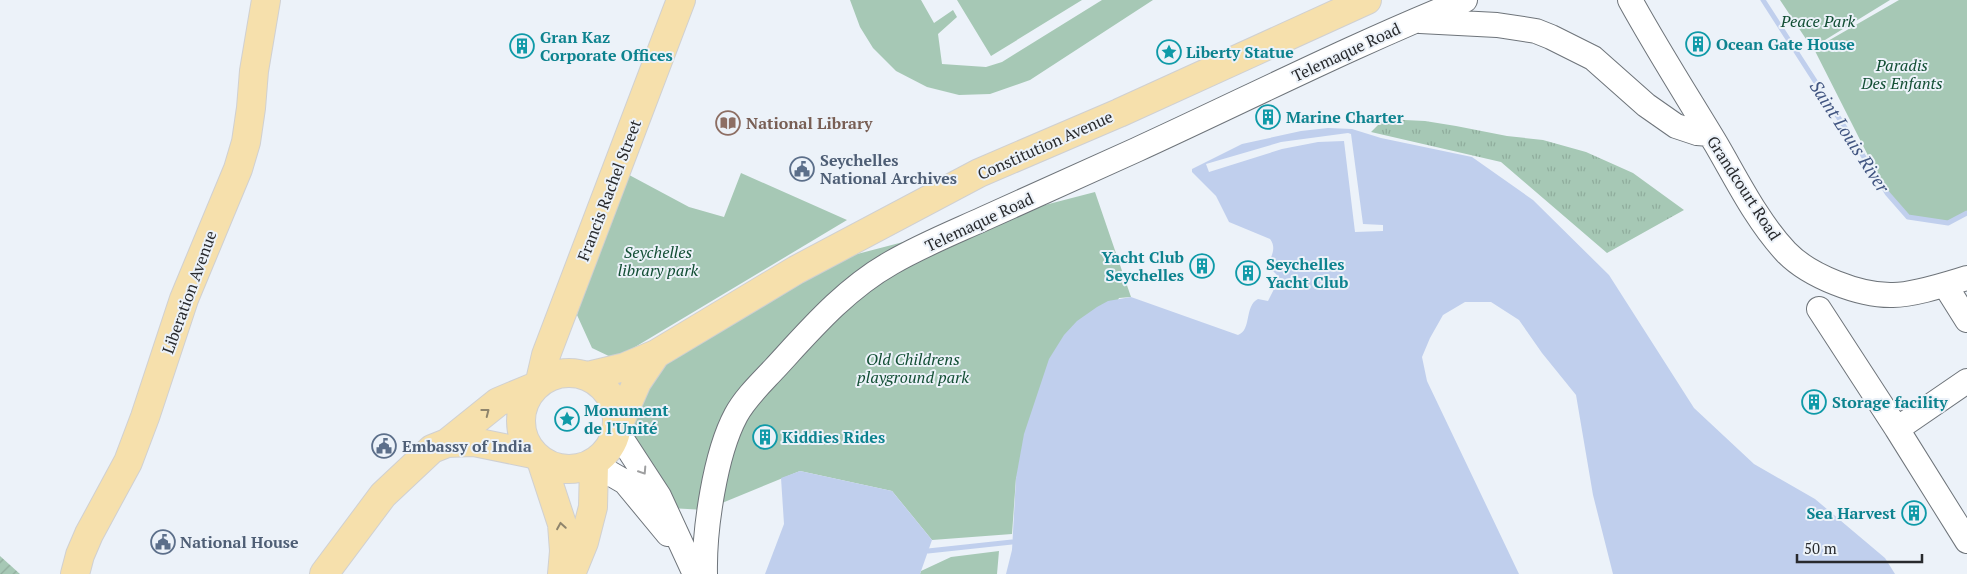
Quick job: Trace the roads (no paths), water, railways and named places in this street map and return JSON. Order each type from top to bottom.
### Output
[{"type":"main road","name":"Liberation Avenue","points":[[75,574],[80,555],[128,462],[184,299],[238,169],[246,142],[254,71],[266,0]]},
{"type":"main road","name":"Francis Rachel Street","points":[[537,384],[546,355],[681,0]]},
{"type":"main road","name":"Constitution Avenue","points":[[588,376],[625,367],[656,354],[796,270],[979,173],[1119,113],[1367,0]]},
{"type":"main road","name":"Constitution Avenue","points":[[616,430],[637,382],[656,354]]},
{"type":"main road","points":[[324,574],[383,495],[432,449],[448,443],[474,442],[537,457],[553,467],[567,469],[594,464],[612,443],[616,430],[617,414],[612,398],[602,385],[588,376],[576,372],[563,372],[551,375],[537,384],[498,402],[448,443]]},
{"type":"main road","points":[[537,384],[525,398],[521,412],[521,427],[525,441],[537,457],[562,524],[564,551],[562,574]]},
{"type":"main road","points":[[571,574],[584,542],[593,507],[594,464]]},
{"type":"street","name":"Telemaque Road","points":[[705,574],[704,548],[710,506],[723,448],[736,415],[753,392],[818,320],[854,288],[890,263],[954,232],[1413,21],[1465,0]]},
{"type":"street","name":"Grandcourt Road","points":[[1630,3],[1754,208],[1787,252],[1802,264],[1842,286],[1862,291],[1893,295],[1945,285],[1967,278]]},
{"type":"street","name":"Telemaque Road","points":[[1413,21],[1478,24],[1536,31],[1594,58],[1646,105],[1676,126],[1697,133],[1710,134]]},
{"type":"street","points":[[1945,285],[1967,320]]},
{"type":"street","points":[[1819,309],[1967,542]]},
{"type":"street","points":[[1897,429],[1967,381]]},
{"type":"street","points":[[616,430],[659,496],[690,566]]},
{"type":"street","points":[[594,464],[625,482],[690,566]]},
{"type":"water","points":[[1328,128],[1352,129],[1381,138],[1472,157],[1533,200],[1609,275],[1694,408],[1754,464],[1815,499],[1885,558],[1895,574],[1613,574],[1593,495],[1576,395],[1542,353],[1519,320],[1491,302],[1465,302],[1443,315],[1422,357],[1427,381],[1519,574],[1006,574],[1012,550],[1016,478],[1024,434],[1049,359],[1064,335],[1077,321],[1097,307],[1108,301],[1131,297],[1238,335],[1242,332],[1254,302],[1258,299],[1268,301],[1277,283],[1277,275],[1268,266],[1273,252],[1272,242],[1270,239],[1229,222],[1216,196],[1192,172],[1192,169],[1242,144],[1301,131]]},
{"type":"water","points":[[800,471],[892,491],[932,540],[920,574],[765,574],[784,524],[781,478]]},
{"type":"waterway","name":"Saint Louis River","points":[[1763,0],[1887,193],[1908,217],[1948,223],[1967,213]]},
{"type":"waterway","points":[[928,551],[1012,542]]},
{"type":"place","name":"Ocean Gate House","points":[[1698,44]]},
{"type":"place","name":"Gran Kaz Corporate Offices","points":[[522,46]]},
{"type":"place","name":"Liberty Statue","points":[[1169,52]]},
{"type":"place","name":"Marine Charter","points":[[1268,117]]},
{"type":"place","name":"National Library","points":[[728,123]]},
{"type":"place","name":"Seychelles National Archives","points":[[802,169]]},
{"type":"place","name":"Yacht Club Seychelles","points":[[1202,266]]},
{"type":"place","name":"Seychelles Yacht Club","points":[[1248,273]]},
{"type":"place","name":"Storage facility","points":[[1814,402]]},
{"type":"place","name":"Monument de l'Unité","points":[[567,419]]},
{"type":"place","name":"Kiddies Rides","points":[[765,437]]},
{"type":"place","name":"Embassy of India","points":[[384,446]]},
{"type":"place","name":"Sea Harvest","points":[[1914,513]]},
{"type":"place","name":"National House","points":[[163,542]]},
{"type":"park label","name":"Peace Park","points":[[1818,21]]},
{"type":"park label","name":"Paradis Des Enfants","points":[[1902,74]]},
{"type":"park label","name":"Seychelles library park","points":[[658,261]]},
{"type":"park label","name":"Old Childrens playground park","points":[[913,368]]}]
